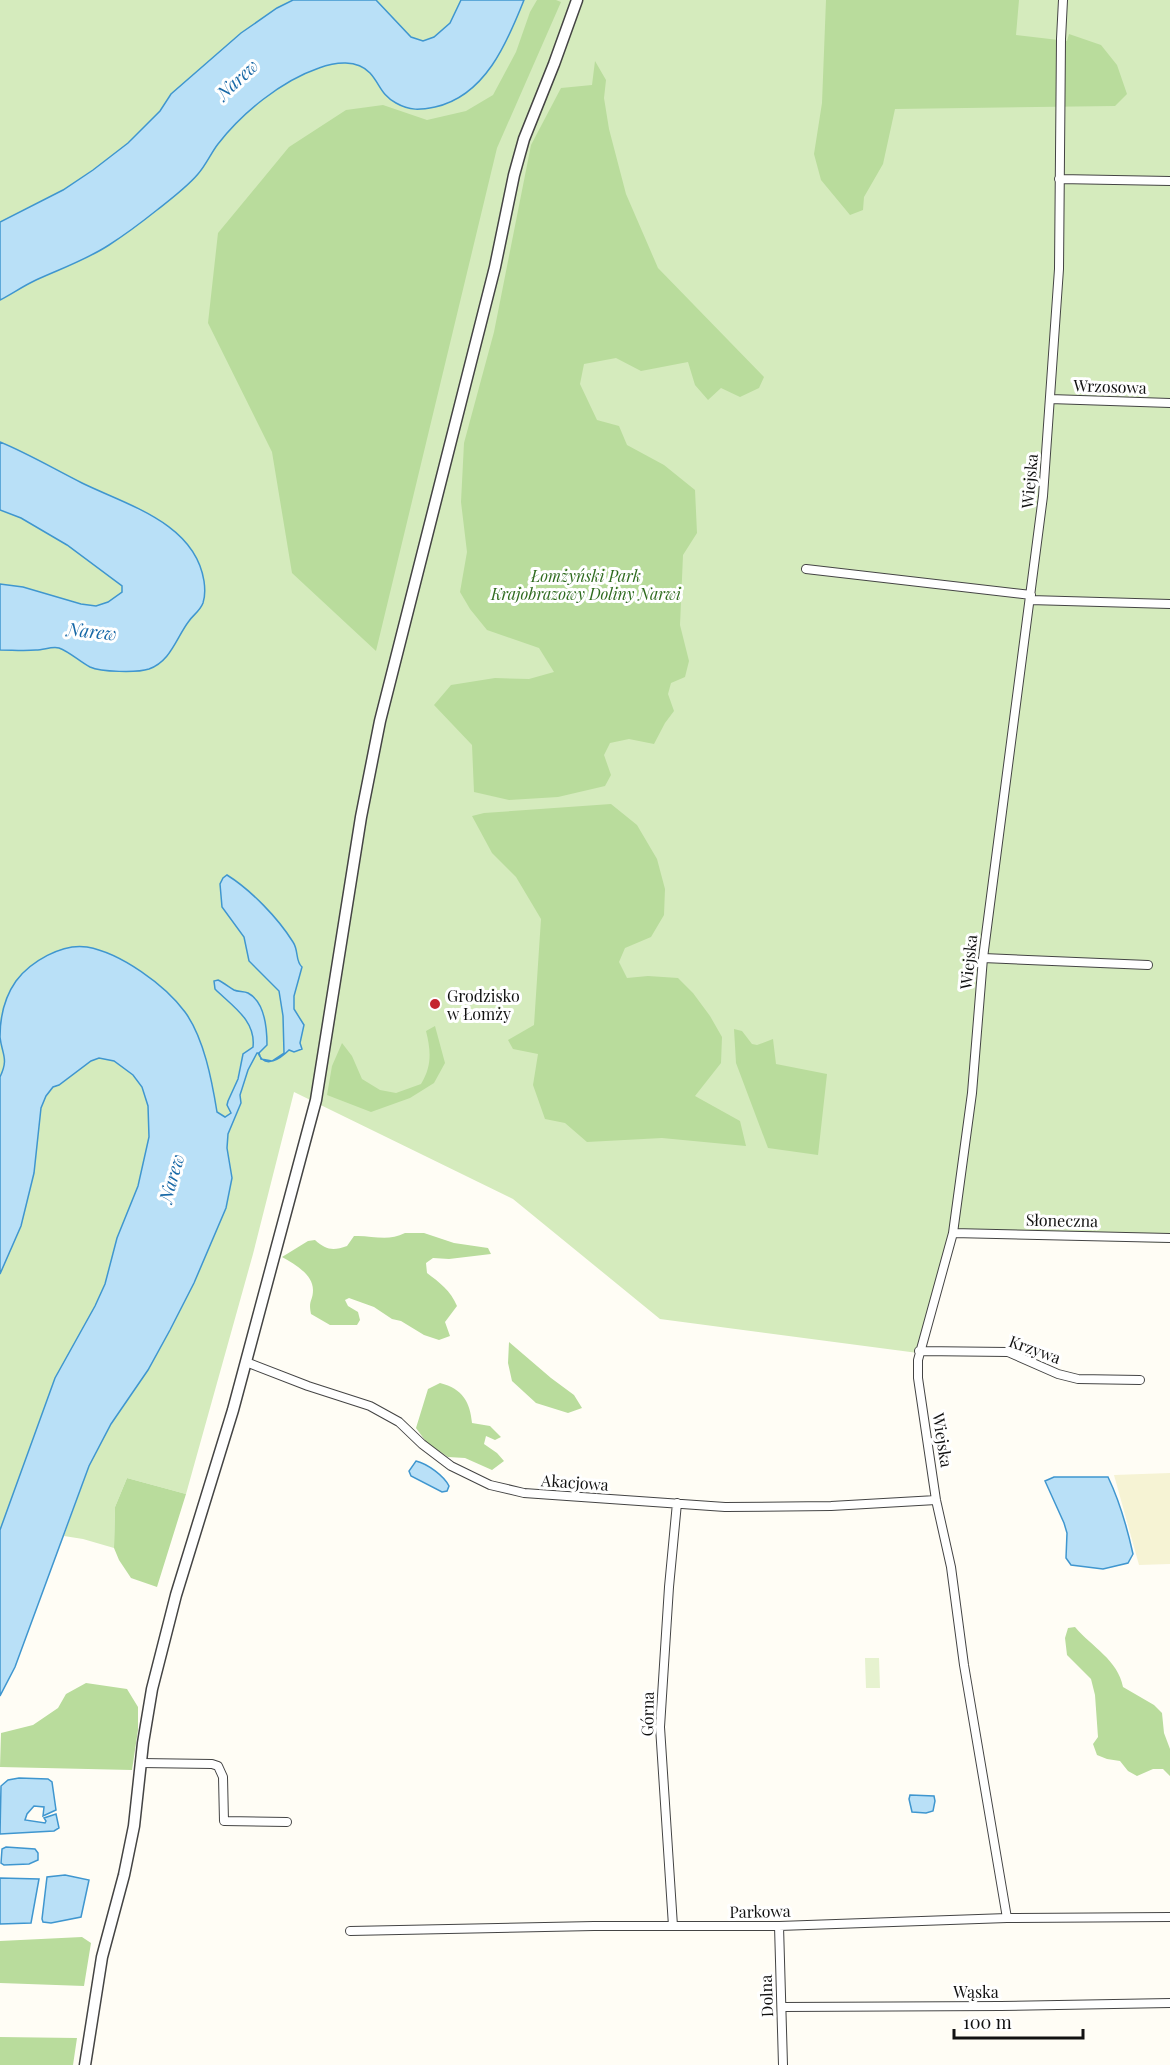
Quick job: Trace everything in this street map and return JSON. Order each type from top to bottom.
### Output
[{"type":"street","points":[[85,2065],[102,1957],[124,1875],[134,1826],[152,1689],[176,1595],[215,1472],[246,1362],[316,1100],[361,817],[380,721],[495,267],[514,175],[524,139],[577,0]]},
{"type":"street","name":"Wiejska","points":[[1007,1918],[964,1665],[951,1567],[936,1500],[918,1378],[919,1351],[953,1233],[972,1093],[983,958],[1043,496],[1059,269],[1061,39],[1064,0]]},
{"type":"street","points":[[1059,179],[1170,181]]},
{"type":"street","name":"Wrzosowa","points":[[1050,399],[1170,403]]},
{"type":"street","points":[[806,569],[1030,597],[1170,604]]},
{"type":"street","points":[[983,958],[1148,965]]},
{"type":"street","name":"Słoneczna","points":[[953,1233],[1170,1238]]},
{"type":"street","name":"Krzywa","points":[[919,1351],[1008,1352],[1058,1374],[1078,1379],[1140,1380]]},
{"type":"street","name":"Akacjowa","points":[[246,1362],[387,1414],[451,1466],[490,1485],[524,1493],[725,1507],[831,1506],[936,1500]]},
{"type":"street","name":"Górna","points":[[674,1926],[660,1727],[677,1503]]},
{"type":"street","points":[[141,1763],[218,1766],[223,1777],[224,1821],[287,1822]]},
{"type":"street","name":"Parkowa","points":[[350,1931],[779,1926],[1007,1918],[1170,1917]]},
{"type":"street","name":"Dolna","points":[[779,1926],[783,2065]]},
{"type":"street","name":"Wąska","points":[[782,2007],[1170,2003]]},
{"type":"shaded area","points":[[1170,1473],[1170,1564],[1139,1565],[1114,1475]]},
{"type":"green space","name":"Łomżyński Park Krajobrazowy Doliny Narwi","points":[[0,0],[1170,0],[1170,1243],[948,1236],[918,1353],[660,1319],[513,1199],[294,1092],[253,1254],[186,1494],[127,1478],[115,1507],[114,1548],[64,1536],[89,1466],[111,1424],[148,1370],[194,1283],[226,1208],[232,1178],[227,1148],[228,1134],[241,1103],[240,1066],[236,1087],[227,1105],[231,1113],[225,1117],[217,1112],[212,1084],[201,1047],[198,1045],[0,1606]]},
{"type":"green space","points":[[537,0],[561,2],[497,148],[376,651],[292,573],[272,452],[208,323],[218,233],[289,147],[346,110],[383,105],[427,120],[466,111],[493,95],[516,52],[530,12]]},
{"type":"green space","points":[[826,0],[1019,0],[1016,35],[1067,41],[1069,34],[1101,45],[1117,65],[1127,94],[1115,106],[895,109],[883,164],[864,197],[863,210],[850,215],[821,180],[814,154],[822,103]]},
{"type":"green space","points":[[595,61],[606,80],[604,98],[609,129],[626,194],[658,268],[764,377],[759,388],[740,397],[721,388],[708,400],[695,385],[688,362],[641,371],[616,358],[584,364],[580,384],[597,420],[619,426],[627,445],[664,465],[695,490],[697,533],[683,555],[680,625],[689,661],[685,677],[671,683],[668,694],[674,711],[654,744],[629,739],[610,743],[604,755],[611,775],[605,786],[558,797],[509,800],[474,792],[472,745],[434,705],[451,685],[495,678],[529,679],[554,672],[539,648],[487,630],[460,592],[467,552],[461,502],[464,443],[494,332],[531,145],[561,88],[592,85]]},
{"type":"green space","points":[[611,804],[637,825],[657,859],[665,889],[664,915],[651,937],[625,948],[619,962],[627,978],[648,976],[678,978],[693,993],[710,1016],[722,1037],[721,1063],[695,1096],[740,1121],[746,1146],[662,1138],[587,1142],[565,1123],[545,1119],[533,1085],[538,1054],[513,1049],[508,1040],[534,1025],[541,919],[516,877],[492,853],[472,816],[484,813]]},
{"type":"green space","points":[[435,1026],[445,1063],[434,1083],[410,1098],[371,1112],[327,1095],[332,1066],[342,1043],[352,1056],[362,1079],[380,1090],[396,1093],[421,1084],[430,1058],[426,1031]]},
{"type":"green space","points":[[734,1029],[742,1031],[752,1044],[757,1045],[773,1039],[776,1064],[827,1074],[818,1155],[768,1148],[736,1063]]},
{"type":"green space","points":[[405,1233],[424,1233],[454,1243],[488,1248],[491,1254],[449,1259],[433,1258],[426,1263],[427,1273],[448,1291],[457,1306],[445,1322],[450,1336],[439,1340],[424,1335],[374,1307],[349,1298],[345,1300],[348,1306],[358,1312],[360,1320],[357,1325],[330,1325],[311,1314],[313,1290],[310,1279],[302,1270],[282,1257],[308,1241],[315,1240],[326,1248],[338,1249],[347,1246],[354,1236],[386,1238]]},
{"type":"green space","points":[[509,1342],[574,1395],[582,1408],[568,1413],[536,1403],[512,1381],[508,1363]]},
{"type":"green space","points":[[440,1383],[454,1389],[464,1397],[472,1423],[490,1426],[501,1437],[495,1440],[486,1436],[484,1444],[504,1461],[492,1470],[465,1458],[448,1457],[427,1443],[416,1428],[428,1389]]},
{"type":"green space","points":[[127,1478],[186,1494],[157,1587],[131,1578],[114,1548],[115,1507]]},
{"type":"green space","points":[[1075,1627],[1110,1661],[1123,1687],[1154,1705],[1162,1713],[1164,1733],[1170,1749],[1170,1776],[1163,1769],[1153,1769],[1137,1776],[1128,1771],[1120,1761],[1097,1755],[1093,1744],[1098,1737],[1095,1695],[1091,1679],[1067,1655],[1065,1638],[1068,1628]]},
{"type":"green space","points":[[865,1658],[879,1658],[880,1688],[866,1688]]},
{"type":"green space","points":[[86,1683],[127,1689],[138,1707],[138,1730],[132,1770],[0,1767],[1,1733],[33,1725],[58,1708],[66,1694]]},
{"type":"green space","points":[[82,1937],[91,1943],[84,1986],[0,1983],[0,1941]]},
{"type":"green space","points":[[0,2037],[77,2038],[73,2065],[0,2065]]},
{"type":"water","name":"Narew","points":[[293,0],[376,0],[411,37],[423,41],[434,37],[450,23],[461,0],[524,0],[502,50],[481,80],[468,92],[435,107],[415,109],[396,103],[387,96],[370,73],[359,65],[332,64],[305,74],[263,99],[250,110],[218,144],[194,179],[134,228],[91,255],[31,282],[0,300],[0,222],[63,190],[93,170],[128,143],[160,111],[171,94],[241,33],[277,8]]},
{"type":"water","name":"Narew","points":[[0,442],[138,508],[173,530],[187,544],[198,561],[204,581],[204,601],[163,661],[149,669],[110,671],[90,667],[67,652],[54,647],[39,650],[0,650],[0,584],[23,587],[81,604],[96,606],[108,602],[122,592],[122,586],[67,545],[21,518],[0,510]]},
{"type":"water","points":[[227,875],[254,896],[280,924],[295,945],[298,962],[302,967],[294,996],[294,1009],[304,1025],[300,1043],[302,1049],[294,1052],[289,1050],[282,1056],[273,1061],[269,1062],[263,1059],[272,1061],[284,1053],[283,1016],[279,991],[249,961],[244,937],[222,907],[220,884]]},
{"type":"water","name":"Narew","points":[[87,947],[100,950],[128,963],[166,991],[185,1012],[192,1022],[202,1047],[217,1112],[225,1117],[231,1113],[227,1105],[228,1101],[238,1079],[243,1054],[253,1047],[253,1037],[247,1021],[215,989],[214,981],[218,980],[234,990],[248,993],[258,1003],[264,1016],[267,1039],[267,1045],[259,1053],[260,1057],[257,1053],[248,1070],[240,1095],[241,1103],[228,1134],[227,1148],[232,1178],[226,1208],[194,1283],[170,1330],[148,1370],[111,1424],[89,1466],[15,1667],[0,1696],[0,1530],[55,1378],[105,1284],[117,1238],[138,1186],[149,1137],[148,1106],[142,1087],[133,1075],[114,1061],[99,1058],[91,1061],[53,1087],[41,1108],[34,1173],[21,1226],[0,1274],[0,1077],[4,1061],[0,1037],[6,1001],[12,987],[22,974],[47,955],[67,948]]},
{"type":"water","points":[[416,1461],[440,1474],[449,1486],[447,1491],[442,1492],[411,1476],[409,1471]]},
{"type":"water","points":[[1054,1477],[1108,1477],[1120,1505],[1131,1544],[1133,1554],[1128,1563],[1103,1569],[1071,1565],[1066,1558],[1067,1533],[1064,1523],[1045,1481]]},
{"type":"water","points":[[48,1779],[52,1782],[56,1810],[43,1816],[44,1807],[34,1806],[25,1820],[45,1823],[44,1818],[56,1814],[59,1828],[54,1831],[0,1834],[1,1786],[8,1780]]},
{"type":"water","points":[[910,1795],[934,1796],[933,1811],[912,1812]]},
{"type":"water","points":[[6,1847],[35,1849],[38,1853],[38,1860],[29,1864],[4,1865],[1,1863],[2,1849]]},
{"type":"water","points":[[65,1875],[89,1880],[81,1917],[51,1923],[43,1922],[47,1877]]},
{"type":"water","points":[[0,1878],[39,1879],[31,1923],[0,1924]]},
{"type":"place","name":"Grodzisko w Łomży","points":[[435,1004]]}]
